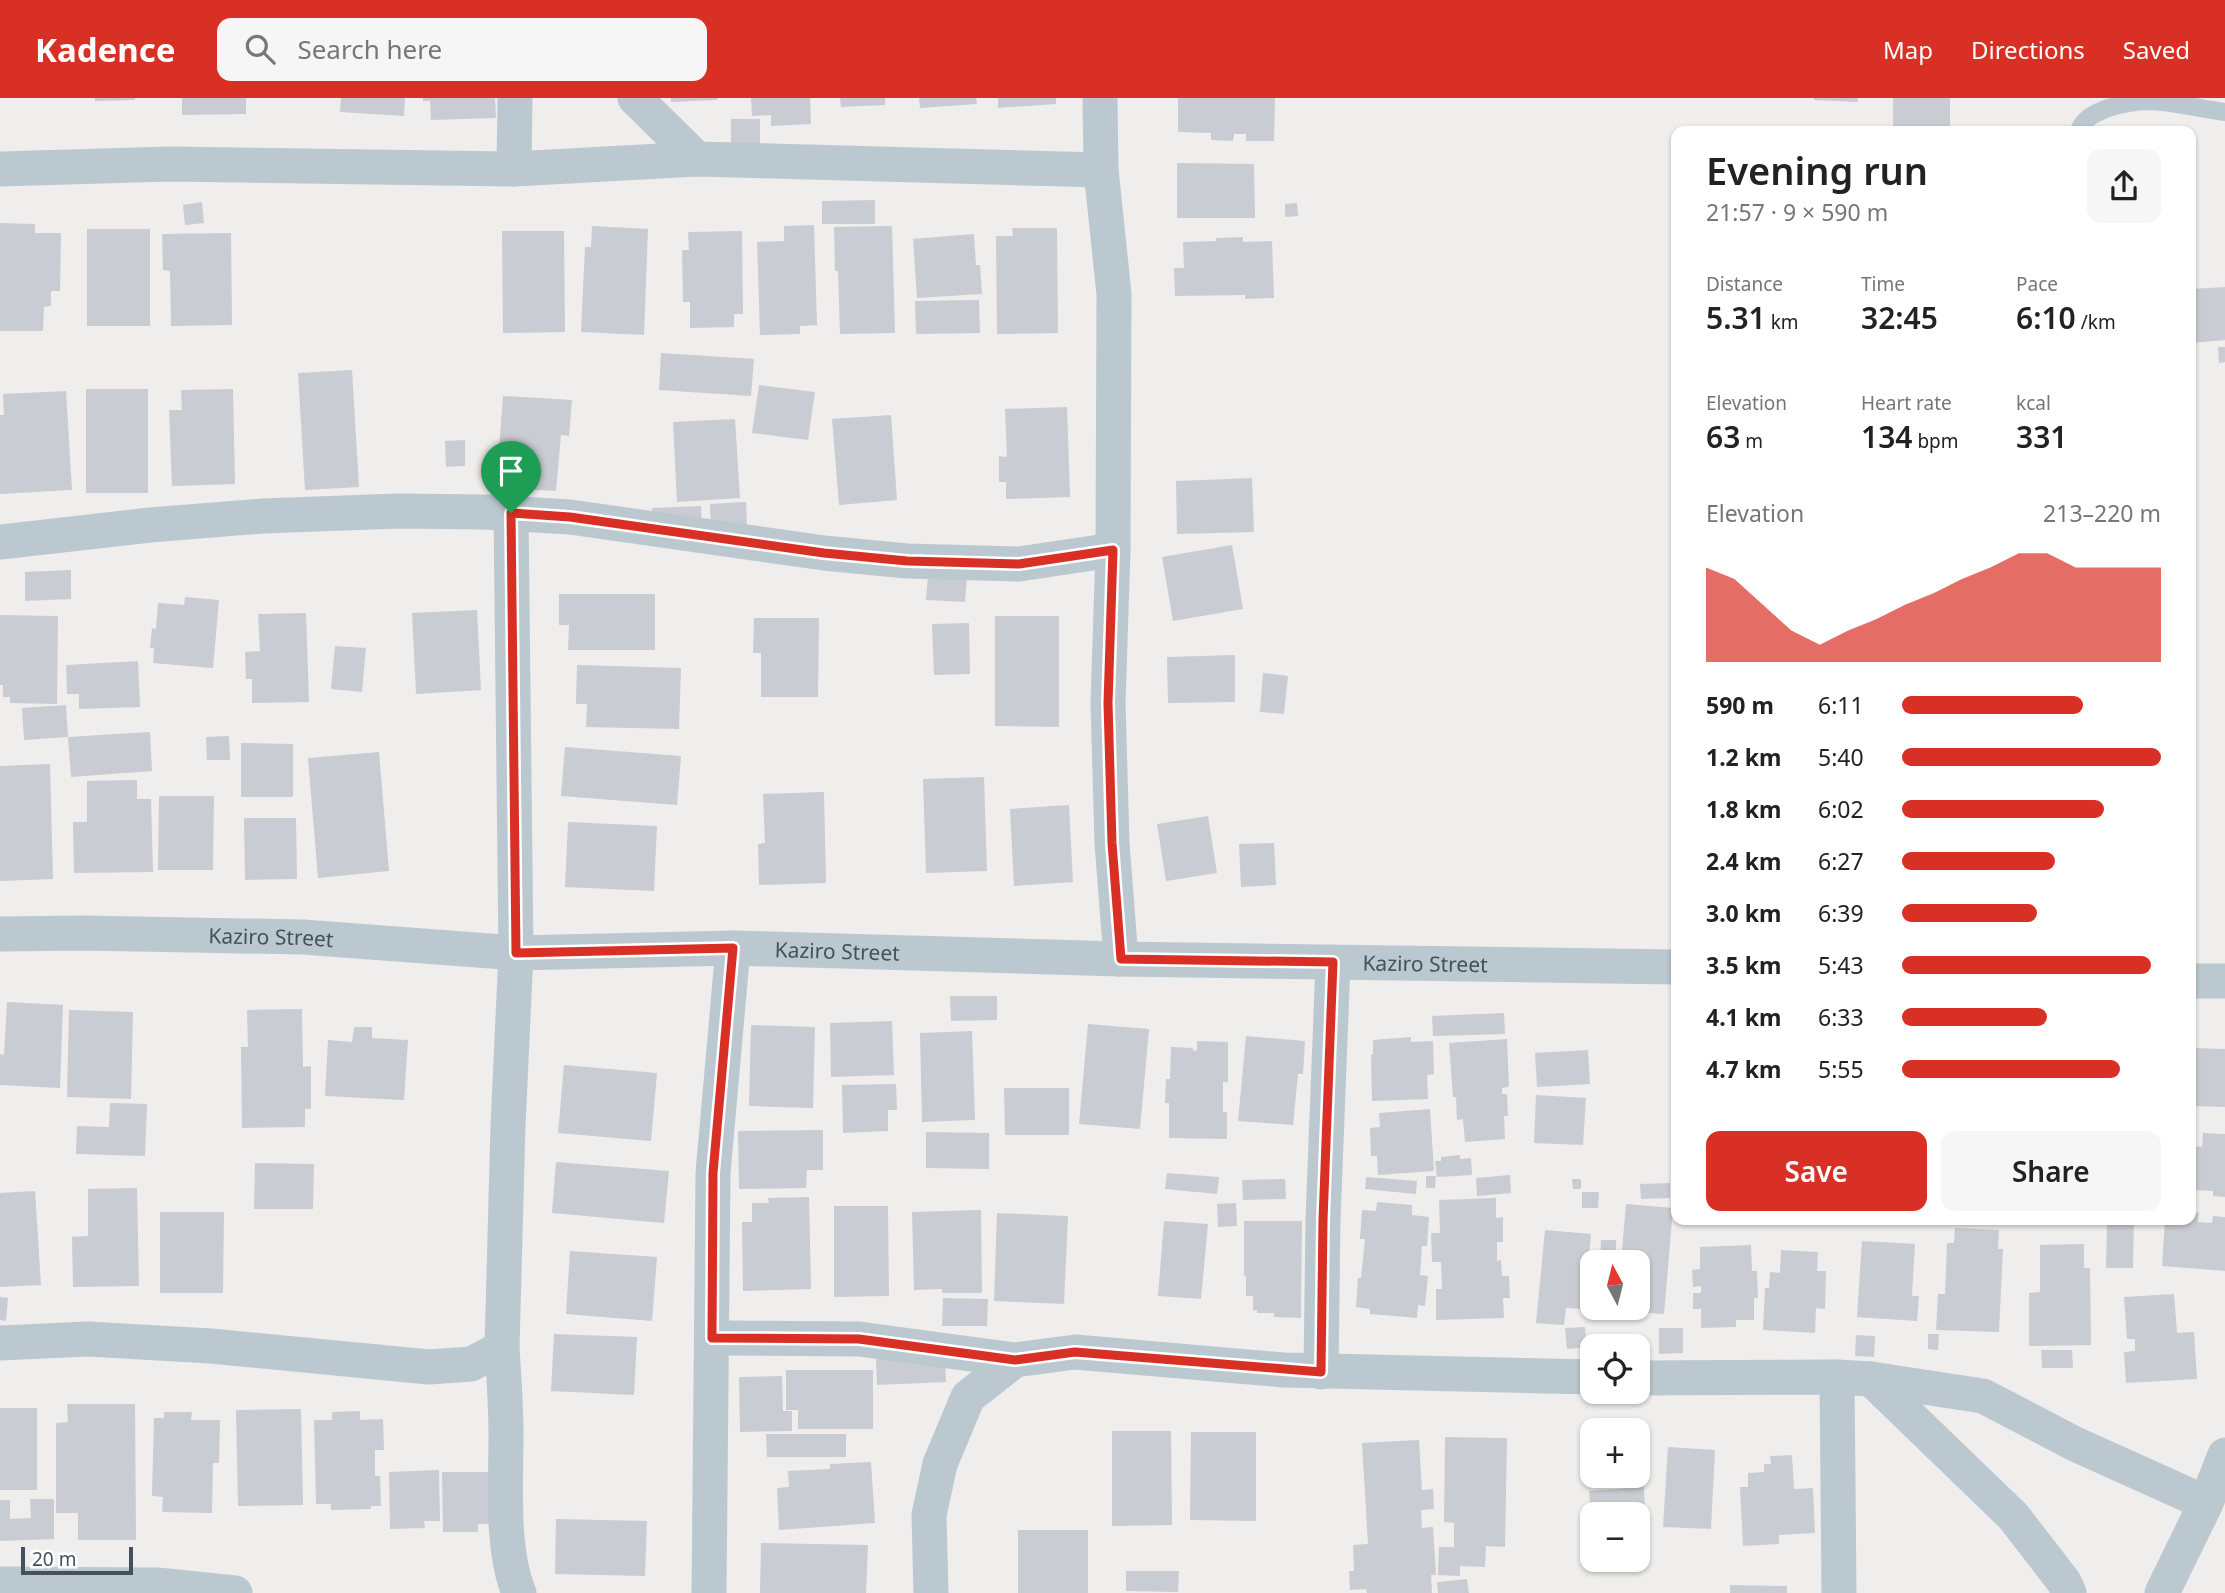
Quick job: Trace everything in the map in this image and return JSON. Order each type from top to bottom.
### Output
[{"type":"street","points":[[514,169],[515,98]]},
{"type":"street","points":[[635,98],[697,159]]},
{"type":"street","points":[[1100,98],[1101,170],[1114,295],[1113,550],[1108,703],[1112,843],[1121,959]]},
{"type":"street","points":[[0,169],[183,164],[514,169],[697,159],[1101,170]]},
{"type":"street","points":[[0,542],[150,525],[263,516],[398,511],[570,517],[810,552],[907,561],[1019,564],[1113,550]]},
{"type":"street","points":[[511,513],[516,953],[502,1348],[506,1407],[507,1535],[515,1585],[519,1593]]},
{"type":"street","name":"Kaziro Street","points":[[0,934],[303,937],[516,953],[733,948],[1121,959],[1671,967]]},
{"type":"street","points":[[709,1593],[713,1173],[733,948]]},
{"type":"street","points":[[1321,1372],[1323,1220],[1333,962]]},
{"type":"street","points":[[2196,981],[2225,981]]},
{"type":"street","points":[[712,1338],[859,1339],[1015,1360],[1075,1352],[1321,1372],[1580,1377]]},
{"type":"street","points":[[0,1343],[88,1339],[211,1346],[429,1367],[471,1364],[502,1348]]},
{"type":"street","points":[[931,1593],[929,1515],[940,1464],[968,1397],[1015,1360]]},
{"type":"street","points":[[1650,1378],[1854,1378],[1983,1396],[2075,1444],[2206,1503]]},
{"type":"street","points":[[1839,1593],[1854,1378]]},
{"type":"street","points":[[1854,1378],[2013,1516],[2064,1581],[2069,1593]]},
{"type":"street","points":[[2162,1593],[2206,1503],[2225,1455]]},
{"type":"street","points":[[0,1584],[157,1585],[234,1593]]},
{"type":"lane","points":[[2081,126],[2103,109],[2147,102],[2225,112]]},
{"type":"building","points":[[95,98],[135,98],[135,100],[95,101]]},
{"type":"building","points":[[182,98],[246,98],[246,114],[182,115]]},
{"type":"building","points":[[341,98],[405,98],[404,116],[340,112]]},
{"type":"building","points":[[423,98],[495,98],[496,118],[431,120],[430,101],[423,101]]},
{"type":"building","points":[[671,98],[717,98],[717,100],[671,102]]},
{"type":"building","points":[[751,98],[810,98],[811,124],[771,126],[771,115],[752,116]]},
{"type":"building","points":[[840,98],[885,98],[885,105],[841,107]]},
{"type":"building","points":[[919,98],[976,98],[977,104],[920,108]]},
{"type":"building","points":[[998,98],[1056,98],[1056,104],[998,108]]},
{"type":"building","points":[[1178,98],[1275,98],[1274,141],[1246,141],[1246,134],[1234,134],[1233,141],[1211,140],[1211,133],[1178,132]]},
{"type":"building","points":[[1858,98],[1858,102],[1814,100]]},
{"type":"building","points":[[1893,98],[1950,98],[1950,126],[1893,126]]},
{"type":"building","points":[[731,119],[760,119],[760,145],[731,146]]},
{"type":"building","points":[[1177,163],[1254,164],[1255,218],[1177,218]]},
{"type":"building","points":[[875,200],[875,224],[822,224],[822,201]]},
{"type":"building","points":[[202,202],[204,223],[185,225],[183,205]]},
{"type":"building","points":[[1297,203],[1298,216],[1285,217],[1285,204]]},
{"type":"building","points":[[0,223],[35,224],[35,233],[61,233],[60,291],[51,291],[51,306],[44,307],[43,331],[0,331]]},
{"type":"building","points":[[814,225],[817,325],[800,326],[800,334],[760,335],[757,242],[784,241],[784,226]]},
{"type":"building","points":[[592,226],[648,229],[644,335],[581,332],[585,247],[591,247]]},
{"type":"building","points":[[892,226],[895,333],[840,334],[834,227]]},
{"type":"building","points":[[1012,228],[1057,228],[1058,333],[997,334],[996,236],[1013,236]]},
{"type":"building","points":[[87,229],[150,229],[150,326],[87,326]]},
{"type":"building","points":[[502,231],[564,231],[565,332],[503,333]]},
{"type":"building","points":[[742,231],[743,314],[734,314],[734,327],[690,328],[690,302],[683,302],[682,250],[689,250],[688,232]]},
{"type":"building","points":[[231,233],[232,325],[171,326],[170,271],[163,270],[162,234]]},
{"type":"building","points":[[974,234],[976,265],[980,265],[982,294],[917,298],[913,239]]},
{"type":"building","points":[[1243,237],[1243,242],[1272,241],[1274,298],[1245,299],[1245,295],[1175,296],[1174,268],[1184,268],[1183,242]]},
{"type":"building","points":[[2225,287],[2225,340],[2196,343],[2196,289]]},
{"type":"building","points":[[979,300],[980,333],[916,334],[915,301]]},
{"type":"building","points":[[2218,347],[2225,347],[2225,362],[2219,363]]},
{"type":"building","points":[[661,353],[754,359],[751,396],[659,390]]},
{"type":"building","points":[[352,370],[359,487],[305,490],[298,373]]},
{"type":"building","points":[[759,385],[815,392],[808,440],[752,433]]},
{"type":"building","points":[[86,389],[148,389],[148,493],[86,493]]},
{"type":"building","points":[[233,389],[235,484],[172,486],[169,410],[182,410],[181,390]]},
{"type":"building","points":[[66,391],[72,490],[0,494],[0,415],[4,415],[3,394]]},
{"type":"building","points":[[503,396],[572,400],[569,436],[561,435],[556,491],[496,488]]},
{"type":"building","points":[[1067,407],[1070,497],[1006,499],[1006,482],[999,482],[999,456],[1007,457],[1005,409]]},
{"type":"building","points":[[891,415],[897,500],[839,505],[832,419]]},
{"type":"building","points":[[735,419],[740,498],[677,502],[673,422]]},
{"type":"building","points":[[465,440],[465,466],[446,467],[445,441]]},
{"type":"building","points":[[1252,478],[1254,532],[1177,534],[1176,481]]},
{"type":"building","points":[[746,502],[747,525],[711,527],[710,504]]},
{"type":"building","points":[[701,506],[702,524],[653,526],[652,508]]},
{"type":"building","points":[[1232,545],[1243,609],[1173,621],[1162,557]]},
{"type":"building","points":[[71,570],[71,599],[25,601],[25,572]]},
{"type":"building","points":[[928,576],[967,578],[965,602],[926,600]]},
{"type":"building","points":[[559,594],[655,594],[655,650],[568,650],[569,625],[559,625]]},
{"type":"building","points":[[185,597],[219,600],[213,668],[153,663],[154,648],[150,648],[152,628],[156,629],[158,603],[184,605]]},
{"type":"building","points":[[477,610],[481,690],[416,694],[412,613]]},
{"type":"building","points":[[306,613],[309,702],[252,703],[252,679],[246,679],[245,652],[260,651],[258,614]]},
{"type":"building","points":[[0,615],[58,616],[57,704],[10,703],[10,697],[3,697],[3,685],[0,685]]},
{"type":"building","points":[[995,616],[1059,616],[1059,727],[995,726]]},
{"type":"building","points":[[754,618],[819,618],[818,697],[761,697],[761,653],[753,653]]},
{"type":"building","points":[[969,623],[970,674],[934,675],[932,624]]},
{"type":"building","points":[[335,646],[366,648],[362,692],[331,689]]},
{"type":"building","points":[[1235,655],[1235,702],[1168,703],[1167,657]]},
{"type":"building","points":[[138,661],[140,707],[79,709],[79,694],[67,694],[66,665]]},
{"type":"building","points":[[577,665],[681,668],[679,729],[586,727],[587,704],[576,704]]},
{"type":"building","points":[[1263,673],[1288,676],[1284,714],[1260,712]]},
{"type":"building","points":[[66,705],[68,737],[24,740],[22,708]]},
{"type":"building","points":[[150,732],[152,771],[71,777],[68,737]]},
{"type":"building","points":[[229,736],[230,760],[207,760],[206,737]]},
{"type":"building","points":[[241,743],[293,744],[293,797],[241,797]]},
{"type":"building","points":[[565,747],[681,756],[677,805],[561,796]]},
{"type":"building","points":[[379,752],[389,871],[318,878],[308,758]]},
{"type":"building","points":[[50,764],[53,879],[0,881],[0,766]]},
{"type":"building","points":[[984,777],[987,871],[926,873],[923,779]]},
{"type":"building","points":[[137,780],[137,799],[151,799],[153,872],[74,873],[73,822],[87,822],[87,781]]},
{"type":"building","points":[[824,792],[826,883],[759,885],[758,844],[765,843],[763,794]]},
{"type":"building","points":[[159,796],[214,796],[213,870],[158,870]]},
{"type":"building","points":[[1069,805],[1073,882],[1014,886],[1010,809]]},
{"type":"building","points":[[1208,816],[1217,873],[1166,881],[1157,824]]},
{"type":"building","points":[[244,818],[296,818],[297,879],[245,880]]},
{"type":"building","points":[[568,822],[657,826],[654,891],[565,887]]},
{"type":"building","points":[[1274,843],[1276,885],[1241,887],[1239,844]]},
{"type":"building","points":[[950,996],[997,996],[997,1020],[951,1021]]},
{"type":"building","points":[[7,1002],[63,1005],[60,1088],[0,1085],[0,1054],[4,1055]]},
{"type":"building","points":[[302,1009],[303,1067],[311,1066],[311,1109],[305,1109],[305,1127],[242,1128],[241,1047],[248,1047],[247,1010]]},
{"type":"building","points":[[69,1010],[133,1012],[131,1099],[67,1097]]},
{"type":"building","points":[[1504,1013],[1505,1034],[1433,1036],[1432,1016]]},
{"type":"building","points":[[892,1021],[894,1075],[831,1077],[830,1023]]},
{"type":"building","points":[[1088,1024],[1149,1029],[1140,1129],[1079,1124]]},
{"type":"building","points":[[751,1025],[815,1027],[813,1108],[749,1106]]},
{"type":"building","points":[[354,1027],[372,1027],[372,1038],[408,1040],[404,1100],[325,1096],[328,1040],[352,1042]]},
{"type":"building","points":[[972,1031],[975,1120],[922,1122],[920,1033]]},
{"type":"building","points":[[1246,1036],[1305,1041],[1303,1074],[1298,1074],[1293,1125],[1238,1121]]},
{"type":"building","points":[[1411,1037],[1411,1042],[1433,1041],[1434,1074],[1427,1075],[1428,1099],[1372,1101],[1373,1040]]},
{"type":"building","points":[[1507,1039],[1509,1087],[1502,1088],[1502,1094],[1507,1094],[1505,1139],[1465,1142],[1463,1119],[1457,1120],[1456,1097],[1453,1097],[1449,1043]]},
{"type":"building","points":[[1197,1041],[1228,1042],[1228,1082],[1223,1082],[1223,1112],[1227,1112],[1227,1139],[1169,1138],[1169,1103],[1165,1103],[1166,1079],[1170,1079],[1171,1047],[1193,1048],[1193,1051],[1197,1050]]},
{"type":"building","points":[[2196,1048],[2225,1049],[2225,1107],[2196,1106]]},
{"type":"building","points":[[1588,1050],[1590,1084],[1537,1087],[1535,1053]]},
{"type":"building","points":[[564,1065],[657,1073],[651,1141],[558,1133]]},
{"type":"building","points":[[896,1084],[897,1110],[888,1110],[888,1131],[843,1133],[842,1085]]},
{"type":"building","points":[[1004,1088],[1069,1088],[1069,1135],[1005,1135]]},
{"type":"building","points":[[1536,1095],[1586,1098],[1583,1145],[1534,1143]]},
{"type":"building","points":[[110,1103],[147,1104],[145,1156],[76,1154],[77,1126],[109,1127]]},
{"type":"building","points":[[1430,1109],[1434,1171],[1378,1175],[1377,1156],[1371,1156],[1370,1128],[1380,1127],[1379,1113]]},
{"type":"building","points":[[823,1130],[823,1170],[807,1170],[806,1188],[739,1189],[738,1131]]},
{"type":"building","points":[[926,1132],[989,1133],[989,1169],[926,1168]]},
{"type":"building","points":[[2203,1133],[2225,1134],[2225,1197],[2213,1196],[2213,1191],[2196,1190],[2196,1146],[2202,1147]]},
{"type":"building","points":[[1460,1155],[1460,1159],[1471,1158],[1472,1175],[1437,1177],[1435,1161],[1441,1161],[1441,1157]]},
{"type":"building","points":[[556,1162],[669,1171],[664,1223],[552,1213]]},
{"type":"building","points":[[255,1163],[314,1164],[313,1209],[254,1209]]},
{"type":"building","points":[[1167,1173],[1219,1177],[1217,1194],[1165,1189]]},
{"type":"building","points":[[1510,1175],[1511,1193],[1477,1196],[1476,1178]]},
{"type":"building","points":[[1426,1176],[1436,1176],[1435,1188],[1426,1188]]},
{"type":"building","points":[[1366,1177],[1417,1181],[1416,1194],[1365,1189]]},
{"type":"building","points":[[1285,1179],[1286,1199],[1243,1200],[1242,1180]]},
{"type":"building","points":[[1572,1179],[1581,1179],[1581,1189],[1573,1189]]},
{"type":"building","points":[[1670,1183],[1670,1198],[1641,1199],[1640,1184]]},
{"type":"building","points":[[137,1188],[139,1286],[73,1287],[72,1237],[88,1236],[88,1189]]},
{"type":"building","points":[[35,1191],[41,1285],[0,1287],[0,1193]]},
{"type":"building","points":[[1582,1192],[1599,1192],[1598,1208],[1582,1208]]},
{"type":"building","points":[[809,1197],[811,1289],[743,1291],[742,1222],[752,1222],[752,1203],[769,1203],[768,1198]]},
{"type":"building","points":[[1496,1198],[1496,1218],[1503,1217],[1503,1242],[1497,1242],[1497,1261],[1501,1260],[1502,1276],[1509,1276],[1510,1298],[1503,1298],[1504,1318],[1436,1320],[1436,1289],[1442,1289],[1441,1262],[1432,1262],[1431,1233],[1440,1233],[1439,1200]]},
{"type":"building","points":[[1377,1202],[1412,1205],[1412,1215],[1429,1217],[1427,1246],[1422,1246],[1420,1275],[1428,1276],[1425,1306],[1418,1305],[1417,1318],[1370,1314],[1370,1309],[1356,1307],[1365,1239],[1360,1239],[1362,1210],[1376,1211]]},
{"type":"building","points":[[1236,1203],[1237,1226],[1218,1227],[1217,1204]]},
{"type":"building","points":[[1626,1204],[1671,1208],[1664,1314],[1650,1313],[1650,1250],[1622,1250]]},
{"type":"building","points":[[834,1206],[888,1206],[889,1296],[834,1297]]},
{"type":"building","points":[[981,1210],[982,1293],[942,1293],[942,1289],[914,1290],[912,1212]]},
{"type":"building","points":[[160,1212],[224,1212],[223,1293],[160,1293]]},
{"type":"building","points":[[997,1213],[1068,1216],[1064,1304],[994,1301]]},
{"type":"building","points":[[2196,1213],[2199,1213],[2198,1222],[2212,1223],[2213,1216],[2225,1217],[2225,1271],[2162,1266],[2165,1225],[2196,1225]]},
{"type":"building","points":[[1164,1221],[1208,1224],[1201,1299],[1158,1296]]},
{"type":"building","points":[[1244,1221],[1302,1221],[1301,1318],[1274,1317],[1274,1313],[1253,1311],[1253,1296],[1246,1296],[1244,1276]]},
{"type":"building","points":[[2107,1225],[2134,1225],[2133,1268],[2106,1268]]},
{"type":"building","points":[[1955,1228],[1999,1230],[1998,1249],[2003,1249],[1999,1332],[1936,1330],[1938,1294],[1945,1294],[1947,1243],[1954,1243]]},
{"type":"building","points":[[1545,1230],[1591,1234],[1590,1250],[1580,1250],[1580,1309],[1566,1308],[1564,1325],[1536,1323]]},
{"type":"building","points":[[1601,1240],[1616,1240],[1616,1250],[1601,1250]]},
{"type":"building","points":[[1862,1241],[1915,1244],[1912,1296],[1919,1296],[1917,1321],[1857,1317]]},
{"type":"building","points":[[2084,1244],[2084,1268],[2090,1268],[2091,1345],[2029,1346],[2029,1293],[2040,1292],[2040,1245]]},
{"type":"building","points":[[1751,1245],[1752,1271],[1757,1271],[1758,1298],[1754,1298],[1754,1320],[1736,1320],[1736,1327],[1701,1328],[1701,1309],[1693,1309],[1693,1293],[1701,1293],[1701,1286],[1693,1287],[1692,1270],[1700,1269],[1700,1247]]},
{"type":"building","points":[[1781,1250],[1818,1252],[1817,1271],[1826,1271],[1825,1309],[1816,1308],[1815,1333],[1763,1330],[1765,1288],[1769,1288],[1770,1272],[1780,1273]]},
{"type":"building","points":[[570,1251],[657,1257],[652,1321],[566,1314]]},
{"type":"building","points":[[2174,1294],[2177,1333],[2194,1332],[2197,1379],[2126,1383],[2124,1352],[2135,1351],[2135,1339],[2127,1339],[2124,1297]]},
{"type":"building","points":[[0,1297],[8,1298],[6,1321],[0,1320]]},
{"type":"building","points":[[943,1298],[988,1299],[987,1326],[942,1326]]},
{"type":"building","points":[[1585,1327],[1586,1334],[1580,1334],[1580,1348],[1567,1349],[1565,1328]]},
{"type":"building","points":[[1659,1328],[1683,1328],[1683,1353],[1659,1354]]},
{"type":"building","points":[[554,1334],[637,1337],[634,1395],[551,1391]]},
{"type":"building","points":[[1928,1334],[1939,1334],[1938,1350],[1928,1349]]},
{"type":"building","points":[[1856,1335],[1875,1336],[1874,1357],[1855,1356]]},
{"type":"building","points":[[2041,1350],[2072,1350],[2073,1368],[2042,1368]]},
{"type":"building","points":[[945,1355],[946,1382],[877,1385],[876,1358]]},
{"type":"building","points":[[786,1370],[873,1370],[873,1429],[798,1429],[798,1410],[786,1410]]},
{"type":"building","points":[[782,1376],[783,1411],[792,1411],[792,1431],[740,1432],[739,1377]]},
{"type":"building","points":[[67,1404],[135,1404],[136,1540],[78,1540],[78,1513],[56,1513],[56,1423],[68,1422]]},
{"type":"building","points":[[0,1408],[37,1408],[37,1490],[0,1490]]},
{"type":"building","points":[[301,1409],[303,1505],[238,1506],[236,1410]]},
{"type":"building","points":[[360,1411],[360,1420],[383,1419],[384,1450],[375,1450],[375,1476],[380,1476],[381,1506],[371,1506],[371,1509],[331,1510],[331,1504],[316,1504],[314,1420],[332,1420],[332,1412]]},
{"type":"building","points":[[164,1412],[192,1412],[191,1420],[220,1420],[219,1463],[213,1463],[212,1513],[162,1512],[163,1497],[152,1496],[154,1418],[164,1418]]},
{"type":"building","points":[[1112,1431],[1171,1431],[1172,1525],[1112,1526]]},
{"type":"building","points":[[1191,1432],[1256,1432],[1256,1521],[1190,1520]]},
{"type":"building","points":[[766,1434],[846,1434],[846,1457],[767,1457]]},
{"type":"building","points":[[1445,1437],[1507,1438],[1505,1547],[1486,1546],[1485,1567],[1460,1566],[1460,1576],[1438,1575],[1439,1547],[1454,1547],[1454,1523],[1444,1522]]},
{"type":"building","points":[[1419,1440],[1422,1490],[1433,1489],[1434,1509],[1421,1510],[1422,1528],[1433,1527],[1436,1575],[1431,1575],[1432,1593],[1367,1593],[1366,1589],[1350,1590],[1349,1571],[1354,1571],[1353,1545],[1368,1544],[1362,1443]]},
{"type":"building","points":[[1668,1447],[1715,1450],[1711,1529],[1663,1527]]},
{"type":"building","points":[[1792,1455],[1794,1489],[1813,1488],[1815,1533],[1779,1535],[1779,1544],[1743,1546],[1740,1487],[1748,1487],[1748,1473],[1764,1472],[1764,1464],[1771,1464],[1770,1456]]},
{"type":"building","points":[[871,1462],[875,1523],[779,1530],[777,1488],[789,1487],[788,1471],[830,1469],[830,1464]]},
{"type":"building","points":[[439,1470],[440,1521],[424,1521],[425,1528],[390,1529],[389,1472]]},
{"type":"building","points":[[442,1472],[492,1472],[492,1524],[478,1524],[478,1532],[443,1532]]},
{"type":"building","points":[[1644,1488],[1645,1502],[1590,1502],[1589,1491]]},
{"type":"building","points":[[30,1499],[54,1499],[54,1539],[0,1541],[0,1500],[10,1500],[10,1519],[31,1518]]},
{"type":"building","points":[[556,1519],[647,1521],[645,1576],[555,1574]]},
{"type":"building","points":[[1018,1530],[1088,1530],[1088,1593],[1018,1593]]},
{"type":"building","points":[[761,1543],[868,1545],[866,1593],[760,1593]]},
{"type":"building","points":[[1126,1571],[1179,1571],[1178,1592],[1126,1591]]},
{"type":"building","points":[[1467,1579],[1469,1593],[1438,1593],[1437,1582]]},
{"type":"building","points":[[1730,1585],[1787,1586],[1787,1593],[1730,1593]]},
{"type":"route","points":[[511,513],[570,517],[824,553],[907,561],[1019,564],[1113,550],[1108,703],[1112,843],[1121,959],[1333,962],[1323,1220],[1321,1372],[1075,1352],[1015,1360],[859,1339],[712,1338],[713,1173],[733,948],[516,953],[511,513]]}]
